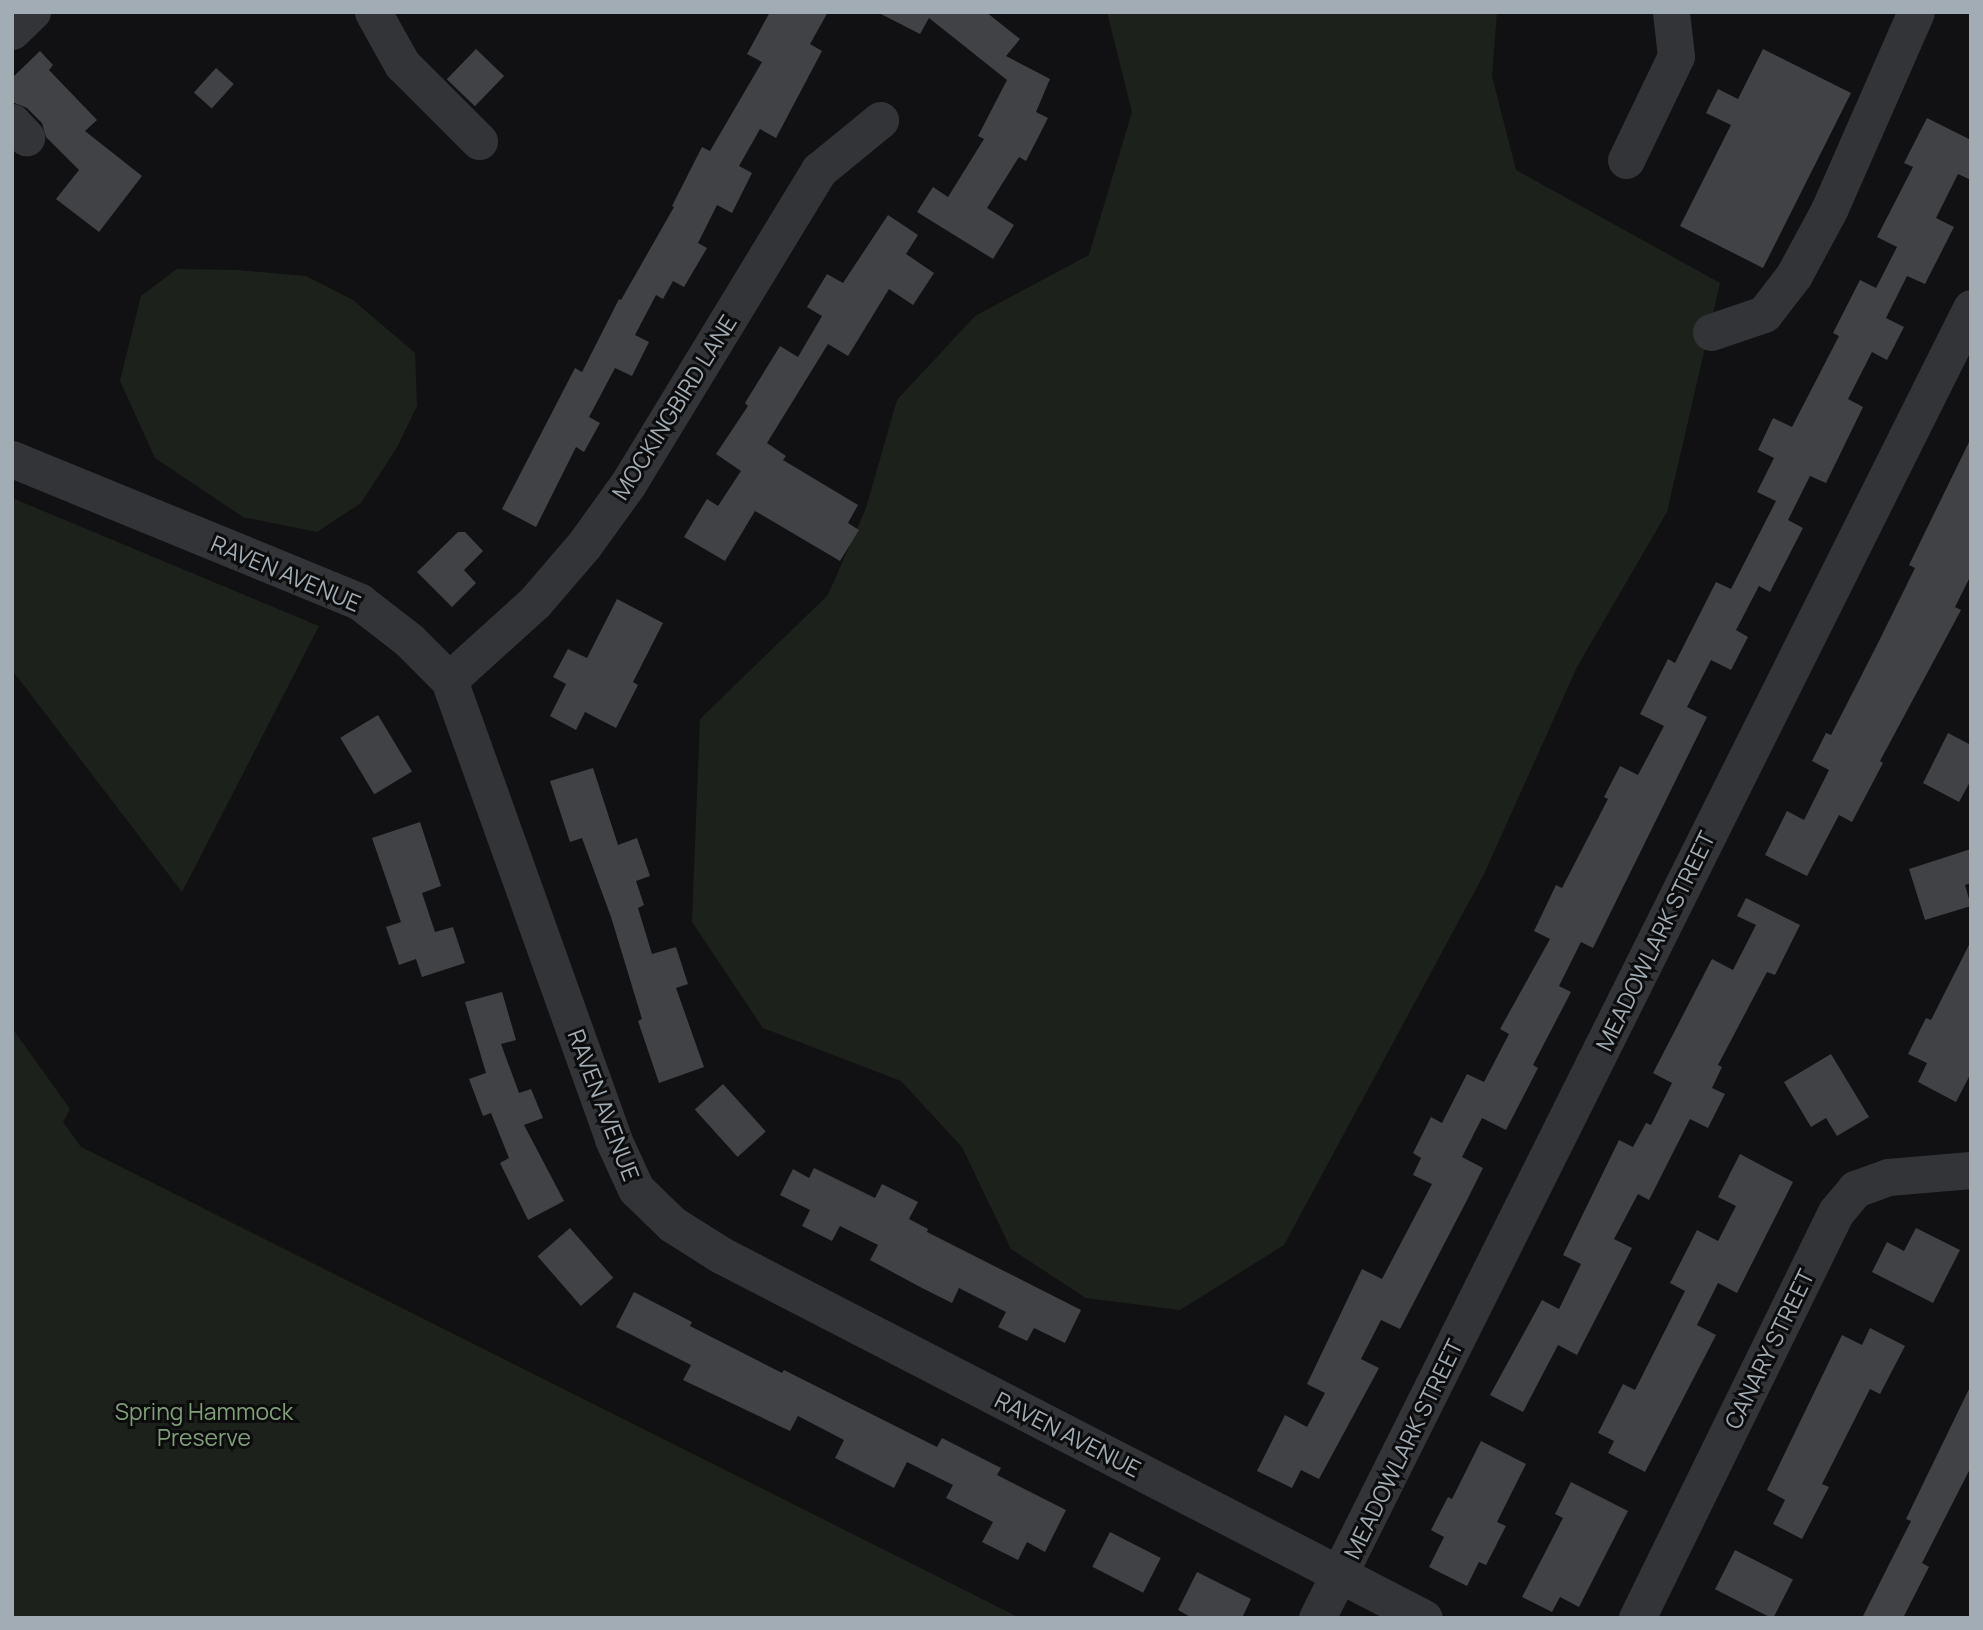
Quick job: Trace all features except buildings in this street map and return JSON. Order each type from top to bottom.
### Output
[{"type":"street","points":[[12,31],[32,12]]},
{"type":"street","points":[[373,12],[402,64],[479,141]]},
{"type":"street","points":[[1626,160],[1676,56],[1671,12]]},
{"type":"street","points":[[1711,332],[1765,314],[1794,275],[1829,210],[1916,12]]},
{"type":"street","name":"MOCKINGBIRD LANE","points":[[449,680],[535,602],[584,545],[628,484],[819,170],[880,120]]},
{"type":"street","name":"MEADOWLARK STREET","points":[[1317,1618],[1971,308]]},
{"type":"street","name":"RAVEN AVENUE","points":[[12,459],[360,602],[409,640],[449,680],[613,1139],[636,1189],[672,1224],[721,1255],[1424,1618]]},
{"type":"street","name":"CANARY STREET","points":[[1637,1618],[1836,1212],[1855,1189],[1888,1177],[1971,1170]]},
{"type":"green space","points":[[1107,12],[1497,12],[1492,76],[1516,170],[1720,283],[1667,512],[1577,667],[1484,874],[1284,1245],[1180,1310],[1086,1298],[1011,1249],[962,1147],[901,1081],[763,1028],[692,922],[700,719],[828,595],[866,508],[897,400],[975,316],[1089,255],[1132,112]]},
{"type":"green space","points":[[177,269],[236,270],[306,276],[353,300],[415,353],[417,406],[397,447],[361,503],[317,532],[243,517],[155,458],[120,381],[141,296]]},
{"type":"green space","points":[[12,498],[319,626],[182,892],[12,670]]},
{"type":"green space","name":"Spring Hammock Preserve","points":[[12,1028],[70,1109],[63,1122],[81,1147],[1020,1618],[12,1618]]}]
